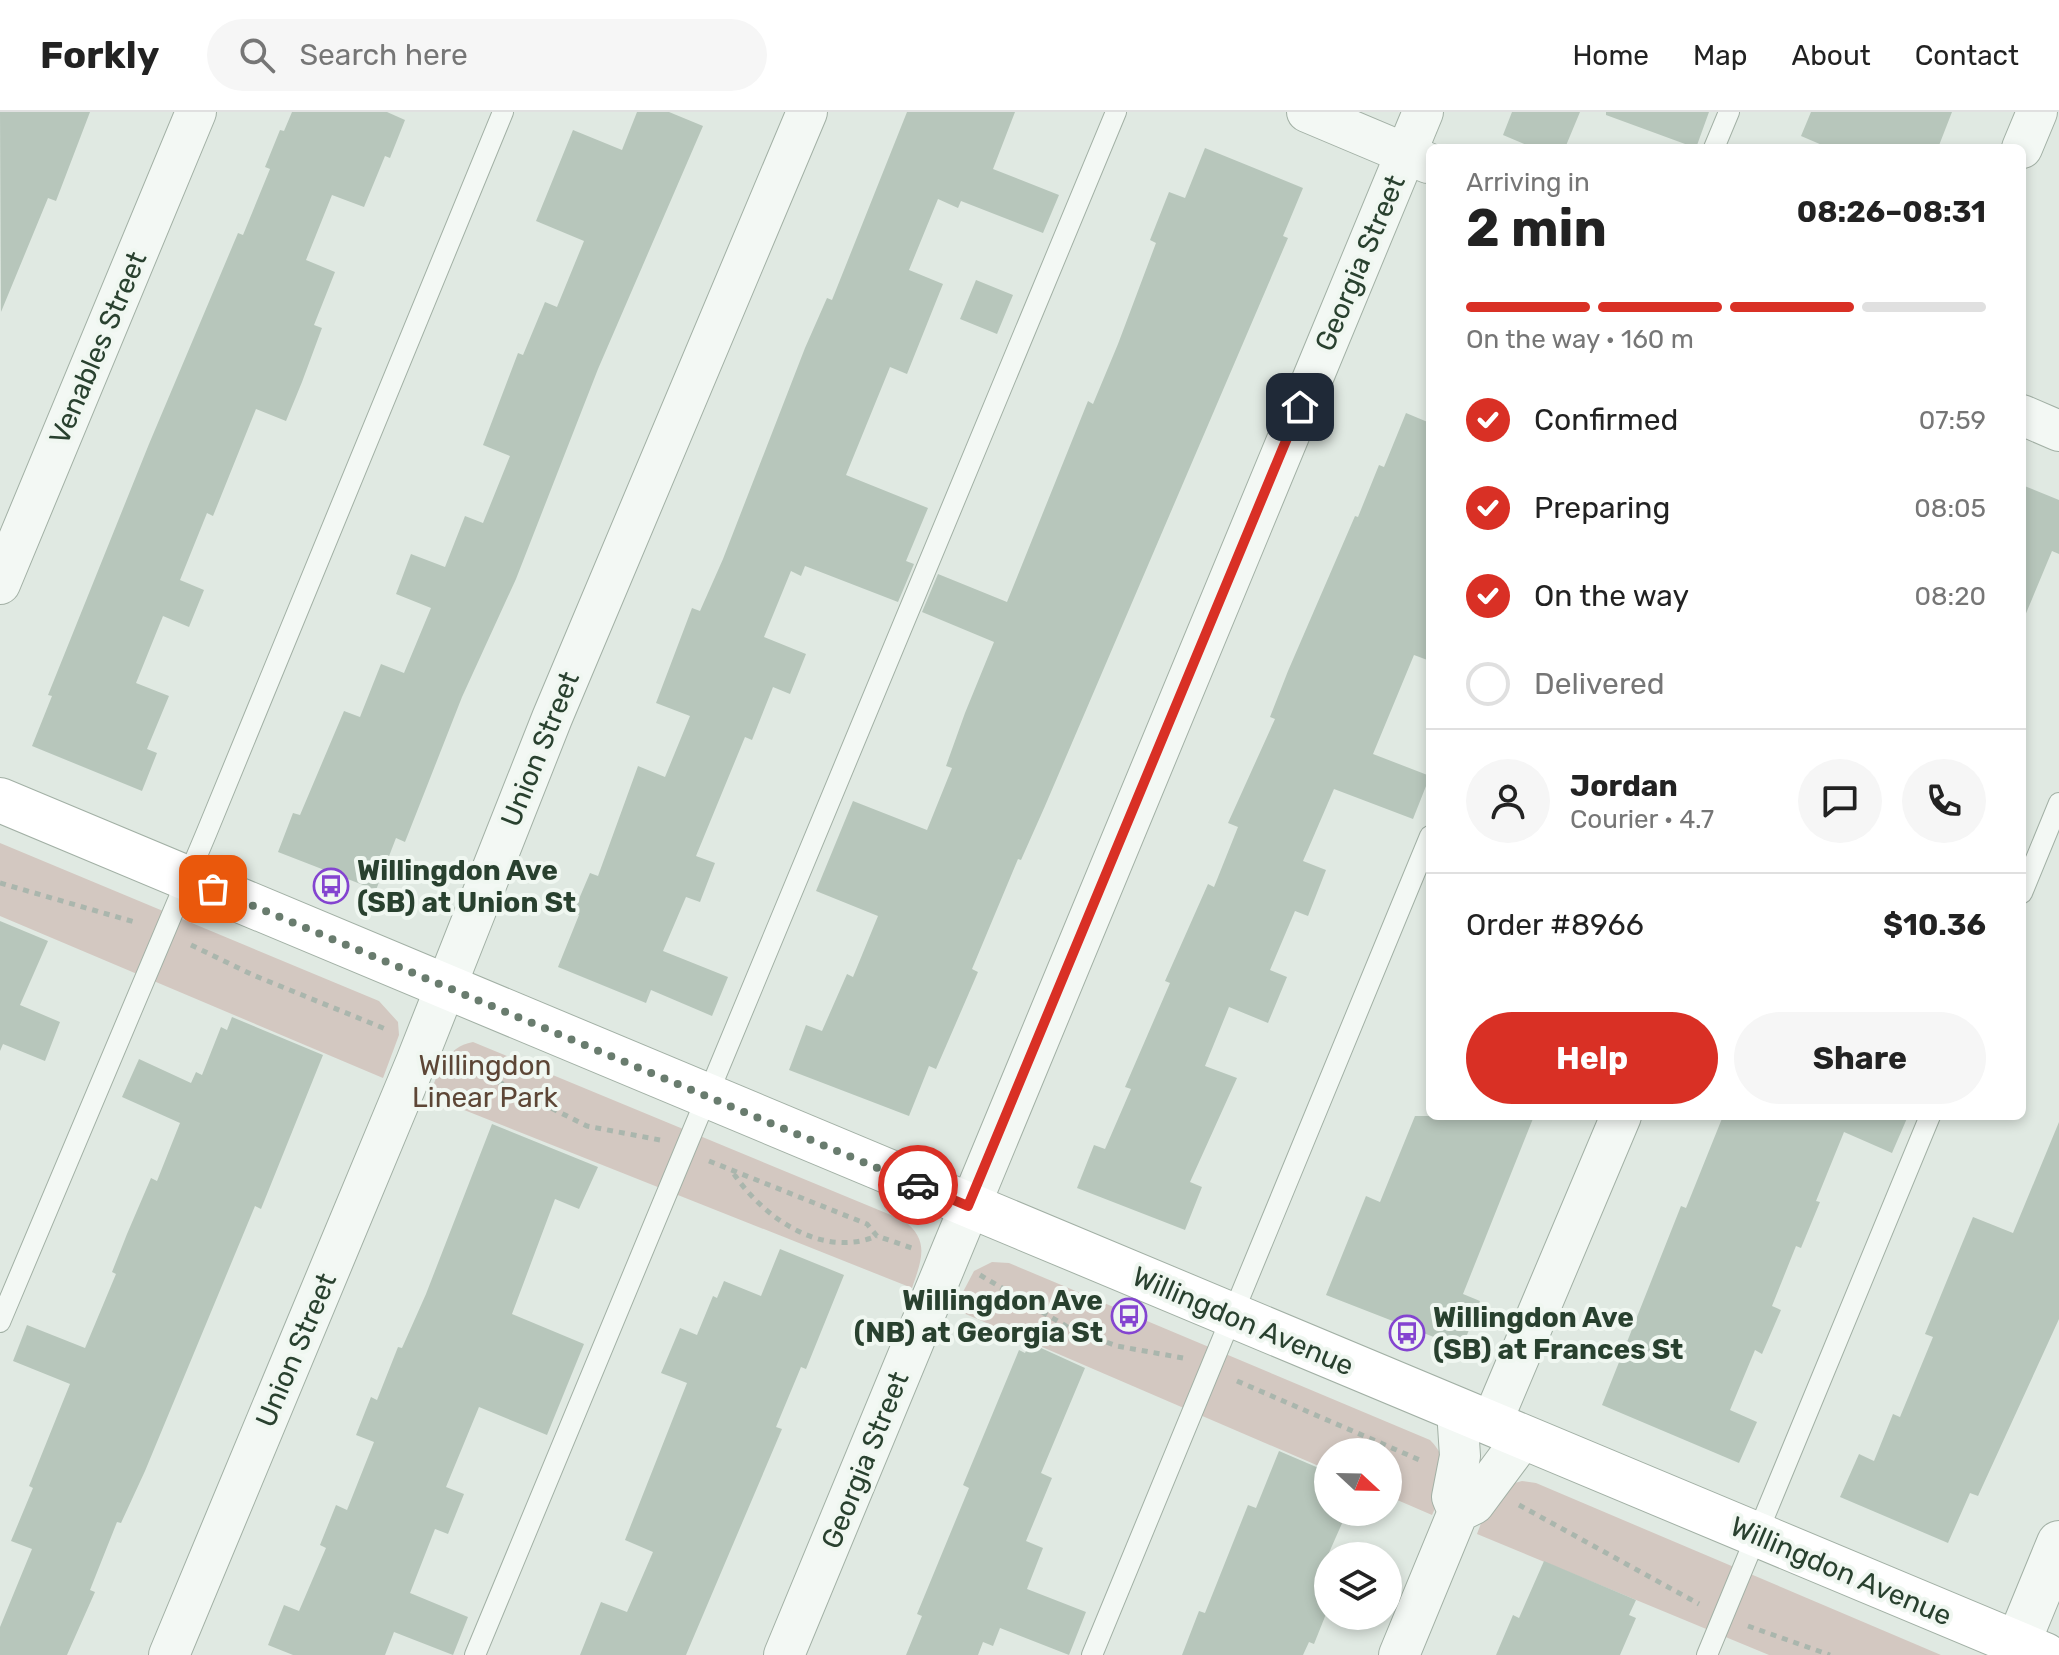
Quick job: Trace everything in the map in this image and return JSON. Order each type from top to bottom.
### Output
[{"type":"main road","name":"Willingdon Avenue","points":[[0,800],[709,1095],[2025,1651]]},
{"type":"street","name":"Venables Street","points":[[0,584],[196,112]]},
{"type":"street","name":"Union Street","points":[[169,1655],[552,718],[807,112]]},
{"type":"street","points":[[1307,112],[1418,159]]},
{"type":"street","name":"Georgia Street","points":[[784,1655],[968,1206],[1418,159],[1423,112]]},
{"type":"street","points":[[2024,144],[2037,112]]},
{"type":"street","points":[[2026,417],[2059,431]]},
{"type":"street","points":[[1399,1655],[1458,1512],[1474,1504],[1490,1424],[1619,1120]]},
{"type":"street","points":[[1458,1512],[1452,1497],[1460,1456],[1490,1424]]},
{"type":"street","points":[[2025,1651],[2059,1543]]},
{"type":"lane","points":[[0,1322],[503,112]]},
{"type":"lane","points":[[475,1655],[1116,112]]},
{"type":"lane","points":[[1716,144],[1729,112]]},
{"type":"lane","points":[[2026,883],[2059,803]]},
{"type":"lane","points":[[1092,1655],[1426,846]]},
{"type":"lane","points":[[1707,1655],[1928,1120]]},
{"type":"path","points":[[0,883],[164,932],[253,975],[399,1035]]},
{"type":"path","points":[[446,1056],[515,1086],[587,1126],[656,1139],[685,1149],[733,1173],[867,1224],[877,1236],[924,1252]]},
{"type":"path","points":[[733,1173],[750,1197],[804,1237],[862,1243],[877,1236]]},
{"type":"path","points":[[1513,1502],[1723,1617],[1830,1655]]},
{"type":"green space","name":"Willingdon Linear Park","points":[[0,843],[379,1001],[398,1022],[399,1035],[383,1078],[0,916]]},
{"type":"green space","name":"Willingdon Linear Park","points":[[473,1042],[903,1220],[912,1227],[920,1243],[921,1259],[912,1288],[429,1096],[449,1055]]},
{"type":"green space","points":[[992,1262],[1009,1263],[1430,1440],[1438,1449],[1445,1467],[1441,1495],[1432,1515],[1402,1502],[1402,1438],[1314,1438],[1314,1464],[954,1309],[974,1271]]},
{"type":"green space","points":[[1522,1481],[1536,1483],[1941,1655],[1769,1655],[1477,1534],[1497,1494]]},
{"type":"building","points":[[0,112],[90,112],[56,201],[48,198],[1,312]]},
{"type":"building","points":[[292,112],[387,112],[405,120],[390,158],[385,156],[364,207],[332,195],[306,260],[335,272],[314,325],[322,328],[302,382],[286,421],[256,409],[213,516],[207,513],[180,580],[204,590],[189,627],[163,616],[136,683],[169,696],[147,749],[157,753],[142,791],[32,746],[52,696],[48,695],[149,444],[238,233],[243,235],[270,169],[265,167],[280,130],[284,131]]},
{"type":"building","points":[[637,112],[669,112],[703,126],[598,369],[516,579],[462,697],[405,842],[396,838],[376,890],[278,852],[293,813],[300,815],[344,711],[360,717],[381,664],[404,673],[431,608],[396,594],[411,554],[445,567],[465,516],[483,523],[510,456],[483,445],[518,353],[523,355],[545,302],[557,307],[584,241],[536,221],[573,130],[622,150]]},
{"type":"building","points":[[907,112],[1015,112],[993,169],[1059,195],[1043,233],[961,201],[958,208],[938,199],[909,270],[943,284],[907,374],[890,367],[846,475],[928,508],[906,561],[914,564],[898,602],[805,566],[801,576],[791,571],[764,637],[806,654],[790,694],[773,687],[752,740],[745,737],[696,856],[715,863],[700,902],[686,897],[663,951],[728,977],[712,1016],[651,990],[646,1003],[558,967],[579,915],[573,913],[590,873],[598,876],[638,766],[665,777],[690,716],[656,703],[692,608],[700,611],[723,559],[805,348],[827,298],[832,300]]},
{"type":"building","points":[[1512,112],[1580,112],[1567,144],[1524,144],[1503,135]]},
{"type":"building","points":[[1606,112],[1709,112],[1697,144],[1685,144],[1606,115]]},
{"type":"building","points":[[1811,112],[1952,112],[1940,144],[1820,144],[1801,136]]},
{"type":"building","points":[[1205,148],[1303,188],[1283,236],[1288,238],[1045,806],[1021,860],[1018,859],[972,969],[978,972],[956,1023],[936,1069],[929,1066],[909,1116],[789,1070],[806,1025],[822,1031],[847,974],[853,977],[878,916],[816,891],[853,801],[927,830],[952,768],[946,766],[994,642],[922,612],[938,574],[1007,602],[1088,401],[1093,404],[1118,344],[1156,243],[1150,240],[1169,192],[1185,198]]},
{"type":"building","points":[[976,280],[1013,295],[997,334],[960,319]]},
{"type":"building","points":[[1406,413],[1426,421],[1426,660],[1414,655],[1373,754],[1426,774],[1426,786],[1413,819],[1334,789],[1303,861],[1326,870],[1308,916],[1295,911],[1270,970],[1287,977],[1268,1023],[1229,1007],[1205,1066],[1237,1078],[1190,1182],[1202,1187],[1185,1230],[1077,1188],[1094,1145],[1105,1149],[1131,1089],[1125,1087],[1170,983],[1165,981],[1208,884],[1214,887],[1238,827],[1228,823],[1275,719],[1270,717],[1288,671],[1379,465],[1384,467]]},
{"type":"building","points":[[2026,487],[2059,500],[2059,554],[2052,551],[2026,613]]},
{"type":"building","points":[[0,921],[48,941],[20,1005],[60,1022],[45,1061],[3,1044],[0,1051]]},
{"type":"building","points":[[232,1017],[323,1055],[261,1209],[255,1206],[145,1471],[121,1523],[117,1522],[90,1590],[95,1592],[67,1655],[0,1655],[0,1627],[32,1549],[11,1541],[33,1488],[29,1486],[70,1384],[13,1361],[27,1325],[85,1348],[151,1178],[157,1181],[180,1123],[122,1097],[139,1059],[191,1083],[196,1072],[202,1075],[221,1027],[227,1030]]},
{"type":"building","points":[[1415,1116],[1426,1116],[1426,1120],[1532,1120],[1463,1294],[1480,1301],[1462,1348],[1326,1295],[1366,1196],[1380,1202]]},
{"type":"building","points":[[1721,1120],[1906,1120],[1892,1153],[1844,1132],[1801,1248],[1796,1246],[1772,1306],[1781,1310],[1762,1354],[1755,1350],[1730,1410],[1757,1422],[1739,1463],[1602,1405],[1681,1206],[1686,1208]]},
{"type":"building","points":[[2059,1122],[2059,1319],[1978,1496],[1970,1493],[1948,1543],[1840,1497],[1859,1454],[1874,1461],[1893,1414],[1900,1417],[1933,1337],[1925,1334],[1973,1217],[2013,1233]]},
{"type":"building","points":[[492,1124],[598,1167],[579,1209],[555,1199],[512,1314],[584,1344],[547,1435],[479,1407],[446,1487],[464,1494],[448,1534],[435,1529],[410,1593],[468,1617],[453,1655],[394,1632],[385,1655],[293,1655],[268,1645],[284,1605],[299,1611],[326,1548],[320,1545],[336,1505],[347,1510],[374,1442],[356,1435],[371,1397],[377,1400],[398,1347],[402,1348],[426,1294]]},
{"type":"building","points":[[780,1249],[844,1275],[806,1369],[801,1367],[776,1427],[782,1429],[686,1655],[580,1655],[601,1602],[627,1612],[653,1552],[625,1540],[687,1383],[661,1373],[680,1328],[697,1335],[713,1296],[717,1298],[724,1281],[761,1296]]},
{"type":"building","points":[[1030,1343],[1085,1368],[1041,1473],[1052,1478],[1026,1541],[1043,1548],[1027,1589],[1086,1612],[1069,1655],[1000,1628],[993,1646],[983,1642],[978,1655],[906,1655],[922,1616],[917,1614],[969,1488],[963,1485],[1019,1350],[1025,1353]]},
{"type":"building","points":[[1279,1451],[1314,1466],[1314,1526],[1341,1526],[1334,1542],[1314,1542],[1314,1630],[1320,1630],[1314,1644],[1309,1642],[1303,1655],[1182,1655],[1199,1611],[1205,1613],[1248,1505],[1256,1508]]},
{"type":"building","points":[[1544,1561],[1636,1600],[1629,1615],[1636,1618],[1620,1655],[1496,1655],[1513,1615],[1519,1618]]},
{"type":"way so far","points":[[213,889],[918,1185]]},
{"type":"place","name":"Willingdon Ave (SB) at Union St","points":[[331,886]]},
{"type":"place","name":"Willingdon Ave (NB) at Georgia St","points":[[1129,1316]]},
{"type":"place","name":"Willingdon Ave (SB) at Frances St","points":[[1407,1333]]},
{"type":"route","points":[[918,1185],[968,1206],[1300,407]]}]
